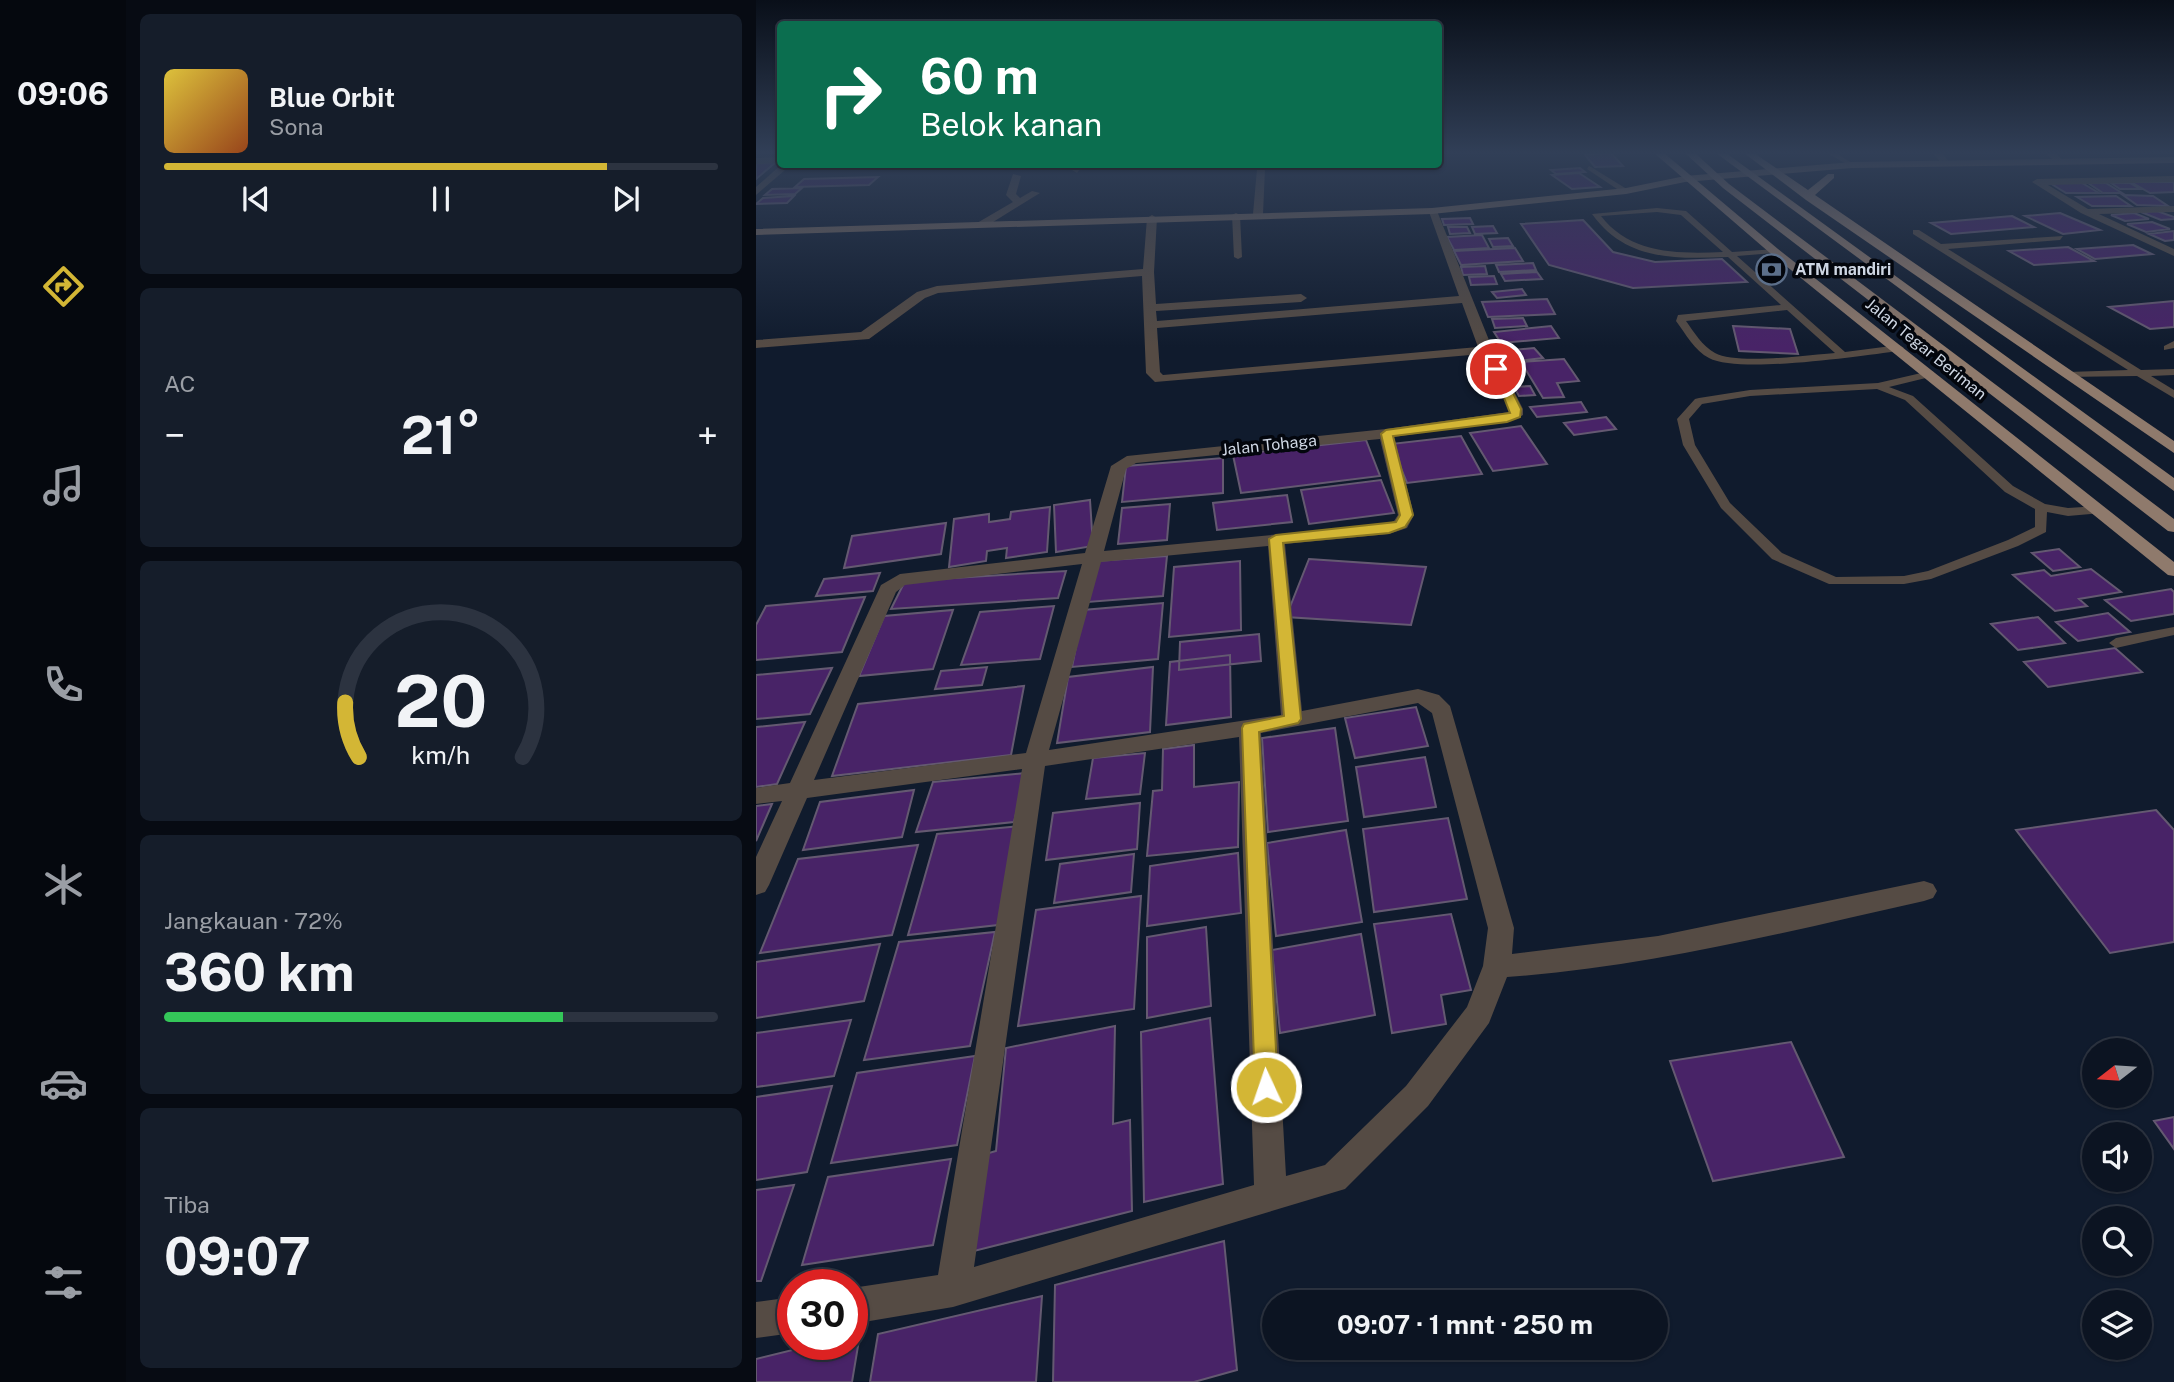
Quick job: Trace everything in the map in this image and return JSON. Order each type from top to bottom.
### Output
[{"type":"main road","points":[[756,232],[1166,217]]},
{"type":"main road","name":"Jalan Tegar Beriman","points":[[1734,217],[2174,570]]},
{"type":"main road","name":"Jalan Tegar Beriman","points":[[1767,217],[2174,527]]},
{"type":"main road","name":"Jalan Tegar Beriman","points":[[1804,217],[2174,486]]},
{"type":"main road","points":[[1838,217],[2174,448]]},
{"type":"street","points":[[981,225],[994,217]]},
{"type":"street","points":[[1152,218],[1147,272],[1153,373],[1160,379],[1486,350],[1435,217]]},
{"type":"street","points":[[2099,217],[2174,253]]},
{"type":"street","points":[[756,344],[864,336],[921,295],[937,290],[1147,272]]},
{"type":"street","points":[[1339,296],[1464,293]]},
{"type":"street","points":[[1151,325],[1464,293]]},
{"type":"street","points":[[1150,308],[1312,297]]},
{"type":"street","name":"Jalan Tohaga","points":[[1091,557],[1119,466],[1123,461],[1386,434],[1507,419],[1516,415],[1516,409],[1486,350]]},
{"type":"street","points":[[756,885],[795,792],[888,589],[900,580],[1091,557],[1389,529],[1401,524],[1406,515],[1386,434]]},
{"type":"street","points":[[1276,539],[1292,719]]},
{"type":"street","points":[[953,1290],[1035,760],[1091,557]]},
{"type":"street","points":[[756,796],[1035,760],[1250,728],[1418,696],[1432,700],[1442,711],[1501,928],[1497,966],[1479,1014],[1417,1096],[1334,1178],[953,1290],[868,1303]]},
{"type":"street","points":[[1250,728],[1271,1197]]},
{"type":"street","points":[[1497,966],[1544,964],[1655,948],[1924,891]]},
{"type":"street","points":[[756,1320],[777,1317]]},
{"type":"lane","points":[[1236,217],[1238,257]]},
{"type":"lane","points":[[1598,217],[1605,226],[1631,244],[1688,256],[1774,251]]},
{"type":"lane","points":[[1688,217],[1843,355]]},
{"type":"lane","points":[[1916,232],[2174,395]]},
{"type":"lane","points":[[1940,247],[2060,239]]},
{"type":"lane","points":[[1789,307],[1687,316],[1681,317],[1681,321],[1710,355],[1718,359],[1843,355],[1899,348]]},
{"type":"lane","points":[[2174,344],[2166,346],[2174,352]]},
{"type":"lane","points":[[2068,375],[2174,372]]},
{"type":"lane","points":[[1930,374],[1878,386],[1750,393],[1699,401],[1683,419],[1689,445],[1725,505],[1777,556],[1833,582],[1904,580],[1969,562],[2041,529],[2041,507]]},
{"type":"lane","points":[[1878,386],[1909,398],[2009,489],[2041,507],[2068,512],[2098,510]]},
{"type":"lane","points":[[2116,643],[2174,631]]},
{"type":"building","points":[[2015,217],[2034,227],[1951,234],[1931,223]]},
{"type":"building","points":[[2028,217],[2071,217],[2100,230],[2063,234]]},
{"type":"building","points":[[2117,217],[2149,219],[2125,221]]},
{"type":"building","points":[[2155,217],[2174,217],[2174,219]]},
{"type":"building","points":[[1470,218],[1473,224],[1444,225],[1442,219]]},
{"type":"building","points":[[1583,220],[1613,252],[1655,262],[1722,259],[1747,282],[1633,288],[1549,265],[1521,224]]},
{"type":"building","points":[[2152,222],[2170,229],[2146,232],[2127,224]]},
{"type":"building","points":[[1493,226],[1497,233],[1475,234],[1472,227]]},
{"type":"building","points":[[1448,227],[1467,227],[1470,233],[1450,234]]},
{"type":"building","points":[[2174,231],[2174,240],[2165,241],[2149,234]]},
{"type":"building","points":[[1482,235],[1489,248],[1454,250],[1447,237]]},
{"type":"building","points":[[1508,238],[1513,246],[1493,247],[1489,239]]},
{"type":"building","points":[[2133,245],[2152,254],[2095,259],[2077,249]]},
{"type":"building","points":[[2068,247],[2094,261],[2034,265],[2009,251]]},
{"type":"building","points":[[1515,248],[1523,261],[1461,265],[1454,251]]},
{"type":"building","points":[[1533,263],[1536,270],[1499,272],[1496,265]]},
{"type":"building","points":[[1485,266],[1487,274],[1463,275],[1461,267]]},
{"type":"building","points":[[1537,272],[1542,279],[1505,281],[1501,274]]},
{"type":"building","points":[[1494,276],[1497,284],[1471,285],[1469,277]]},
{"type":"building","points":[[1522,289],[1526,295],[1497,298],[1492,292]]},
{"type":"building","points":[[1547,299],[1555,314],[1488,317],[1482,302]]},
{"type":"building","points":[[2174,301],[2174,327],[2150,329],[2109,307]]},
{"type":"building","points":[[1523,318],[1527,326],[1495,328],[1492,319]]},
{"type":"building","points":[[1551,326],[1559,338],[1501,343],[1494,332]]},
{"type":"building","points":[[1733,326],[1790,329],[1798,354],[1739,351]]},
{"type":"building","points":[[1534,348],[1543,358],[1508,362],[1500,351]]},
{"type":"building","points":[[1564,359],[1579,381],[1557,383],[1564,397],[1543,398],[1521,362]]},
{"type":"building","points":[[1530,386],[1535,395],[1519,396],[1514,387]]},
{"type":"building","points":[[1581,402],[1587,412],[1537,417],[1530,407]]},
{"type":"building","points":[[1606,417],[1616,429],[1574,435],[1564,423]]},
{"type":"building","points":[[1521,426],[1547,464],[1493,471],[1470,433]]},
{"type":"building","points":[[1461,436],[1482,474],[1407,483],[1391,444]]},
{"type":"building","points":[[1366,440],[1380,476],[1241,493],[1233,455]]},
{"type":"building","points":[[1223,458],[1223,493],[1122,502],[1126,466]]},
{"type":"building","points":[[1381,480],[1394,513],[1309,524],[1301,490]]},
{"type":"building","points":[[1287,495],[1292,522],[1217,530],[1213,503]]},
{"type":"building","points":[[1090,500],[1093,546],[1056,552],[1054,505]]},
{"type":"building","points":[[1170,504],[1167,540],[1118,544],[1122,508]]},
{"type":"building","points":[[1050,507],[1047,552],[1006,558],[1007,548],[987,551],[986,561],[949,567],[954,519],[989,514],[989,522],[1010,519],[1011,512]]},
{"type":"building","points":[[946,523],[941,554],[844,568],[852,536]]},
{"type":"building","points":[[2059,549],[2080,567],[2053,571],[2032,553]]},
{"type":"building","points":[[1167,556],[1163,596],[1088,602],[1096,561]]},
{"type":"building","points":[[1309,559],[1426,567],[1411,625],[1286,617]]},
{"type":"building","points":[[1240,561],[1241,630],[1169,637],[1174,567]]},
{"type":"building","points":[[2091,569],[2121,592],[2079,599],[2087,606],[2055,611],[2013,575],[2044,570],[2051,576]]},
{"type":"building","points":[[1066,571],[1058,598],[891,609],[905,581]]},
{"type":"building","points":[[880,573],[873,591],[816,596],[824,579]]},
{"type":"building","points":[[2171,589],[2174,592],[2174,614],[2131,621],[2105,600]]},
{"type":"building","points":[[865,597],[842,652],[756,660],[756,625],[766,606]]},
{"type":"building","points":[[1163,603],[1158,659],[1072,667],[1083,610]]},
{"type":"building","points":[[1054,606],[1040,659],[961,665],[980,612]]},
{"type":"building","points":[[953,610],[933,669],[859,676],[884,616]]},
{"type":"building","points":[[2108,613],[2130,632],[2078,641],[2056,622]]},
{"type":"building","points":[[2038,617],[2065,643],[2018,650],[1991,624]]},
{"type":"building","points":[[1259,634],[1261,661],[1179,670],[1180,642]]},
{"type":"building","points":[[2115,648],[2142,672],[2048,687],[2024,662]]},
{"type":"building","points":[[1230,655],[1231,717],[1166,725],[1170,662]]},
{"type":"building","points":[[987,667],[982,685],[935,689],[941,671]]},
{"type":"building","points":[[1153,667],[1150,732],[1057,743],[1068,677]]},
{"type":"building","points":[[832,668],[810,714],[756,719],[756,675]]},
{"type":"building","points":[[1024,686],[1011,755],[832,776],[858,704]]},
{"type":"building","points":[[1416,707],[1428,746],[1355,758],[1345,718]]},
{"type":"building","points":[[805,722],[777,784],[756,787],[756,727]]},
{"type":"building","points":[[1335,728],[1348,821],[1268,832],[1262,738]]},
{"type":"building","points":[[1194,745],[1194,787],[1239,782],[1238,847],[1147,856],[1153,791],[1162,790],[1163,749]]},
{"type":"building","points":[[1145,753],[1140,794],[1086,799],[1093,758]]},
{"type":"building","points":[[1425,757],[1436,807],[1364,817],[1356,767]]},
{"type":"building","points":[[1026,773],[1014,822],[916,832],[933,782]]},
{"type":"building","points":[[914,790],[902,837],[803,850],[820,802]]},
{"type":"building","points":[[1140,803],[1137,849],[1046,860],[1053,813]]},
{"type":"building","points":[[772,804],[756,841],[756,806]]},
{"type":"building","points":[[2156,810],[2174,830],[2174,942],[2110,953],[2016,830]]},
{"type":"building","points":[[1448,818],[1467,899],[1374,912],[1363,829]]},
{"type":"building","points":[[1021,826],[998,925],[908,935],[937,834]]},
{"type":"building","points":[[1346,830],[1362,922],[1276,936],[1267,843]]},
{"type":"building","points":[[918,845],[892,935],[760,953],[798,859]]},
{"type":"building","points":[[1238,853],[1241,913],[1147,926],[1150,866]]},
{"type":"building","points":[[1134,854],[1131,892],[1054,903],[1060,864]]},
{"type":"building","points":[[1141,896],[1134,1009],[1018,1026],[1036,910]]},
{"type":"building","points":[[1451,914],[1471,990],[1441,995],[1446,1024],[1392,1033],[1374,924]]},
{"type":"building","points":[[1206,927],[1211,1006],[1147,1018],[1147,937]]},
{"type":"building","points":[[995,932],[970,1046],[864,1060],[899,942]]},
{"type":"building","points":[[1361,934],[1375,1015],[1280,1033],[1272,950]]},
{"type":"building","points":[[880,944],[864,1001],[756,1018],[756,962]]},
{"type":"building","points":[[1210,1018],[1223,1184],[1144,1202],[1141,1032]]},
{"type":"building","points":[[851,1020],[834,1076],[756,1087],[756,1033]]},
{"type":"building","points":[[1115,1026],[1113,1124],[1130,1120],[1132,1211],[974,1251],[982,1155],[996,1151],[1006,1048]]},
{"type":"building","points":[[1791,1042],[1844,1157],[1713,1181],[1670,1061]]},
{"type":"building","points":[[975,1056],[957,1145],[831,1163],[857,1073]]},
{"type":"building","points":[[832,1086],[807,1172],[756,1180],[756,1097]]},
{"type":"building","points":[[2174,1117],[2174,1149],[2154,1121]]},
{"type":"building","points":[[951,1159],[933,1245],[802,1265],[828,1177]]},
{"type":"building","points":[[794,1185],[761,1281],[756,1281],[756,1190]]},
{"type":"building","points":[[1224,1241],[1237,1370],[1194,1382],[1053,1382],[1055,1285]]},
{"type":"building","points":[[1042,1296],[1036,1382],[870,1382],[878,1334]]},
{"type":"building","points":[[777,1354],[777,1360],[856,1360],[852,1382],[756,1382],[756,1359]]},
{"type":"place","name":"ATM mandiri","points":[[1772,269]]},
{"type":"route","points":[[1266,1087],[1250,728],[1292,719],[1276,539],[1389,529],[1401,524],[1406,515],[1386,434],[1507,419],[1516,415],[1516,409],[1496,369]]}]
